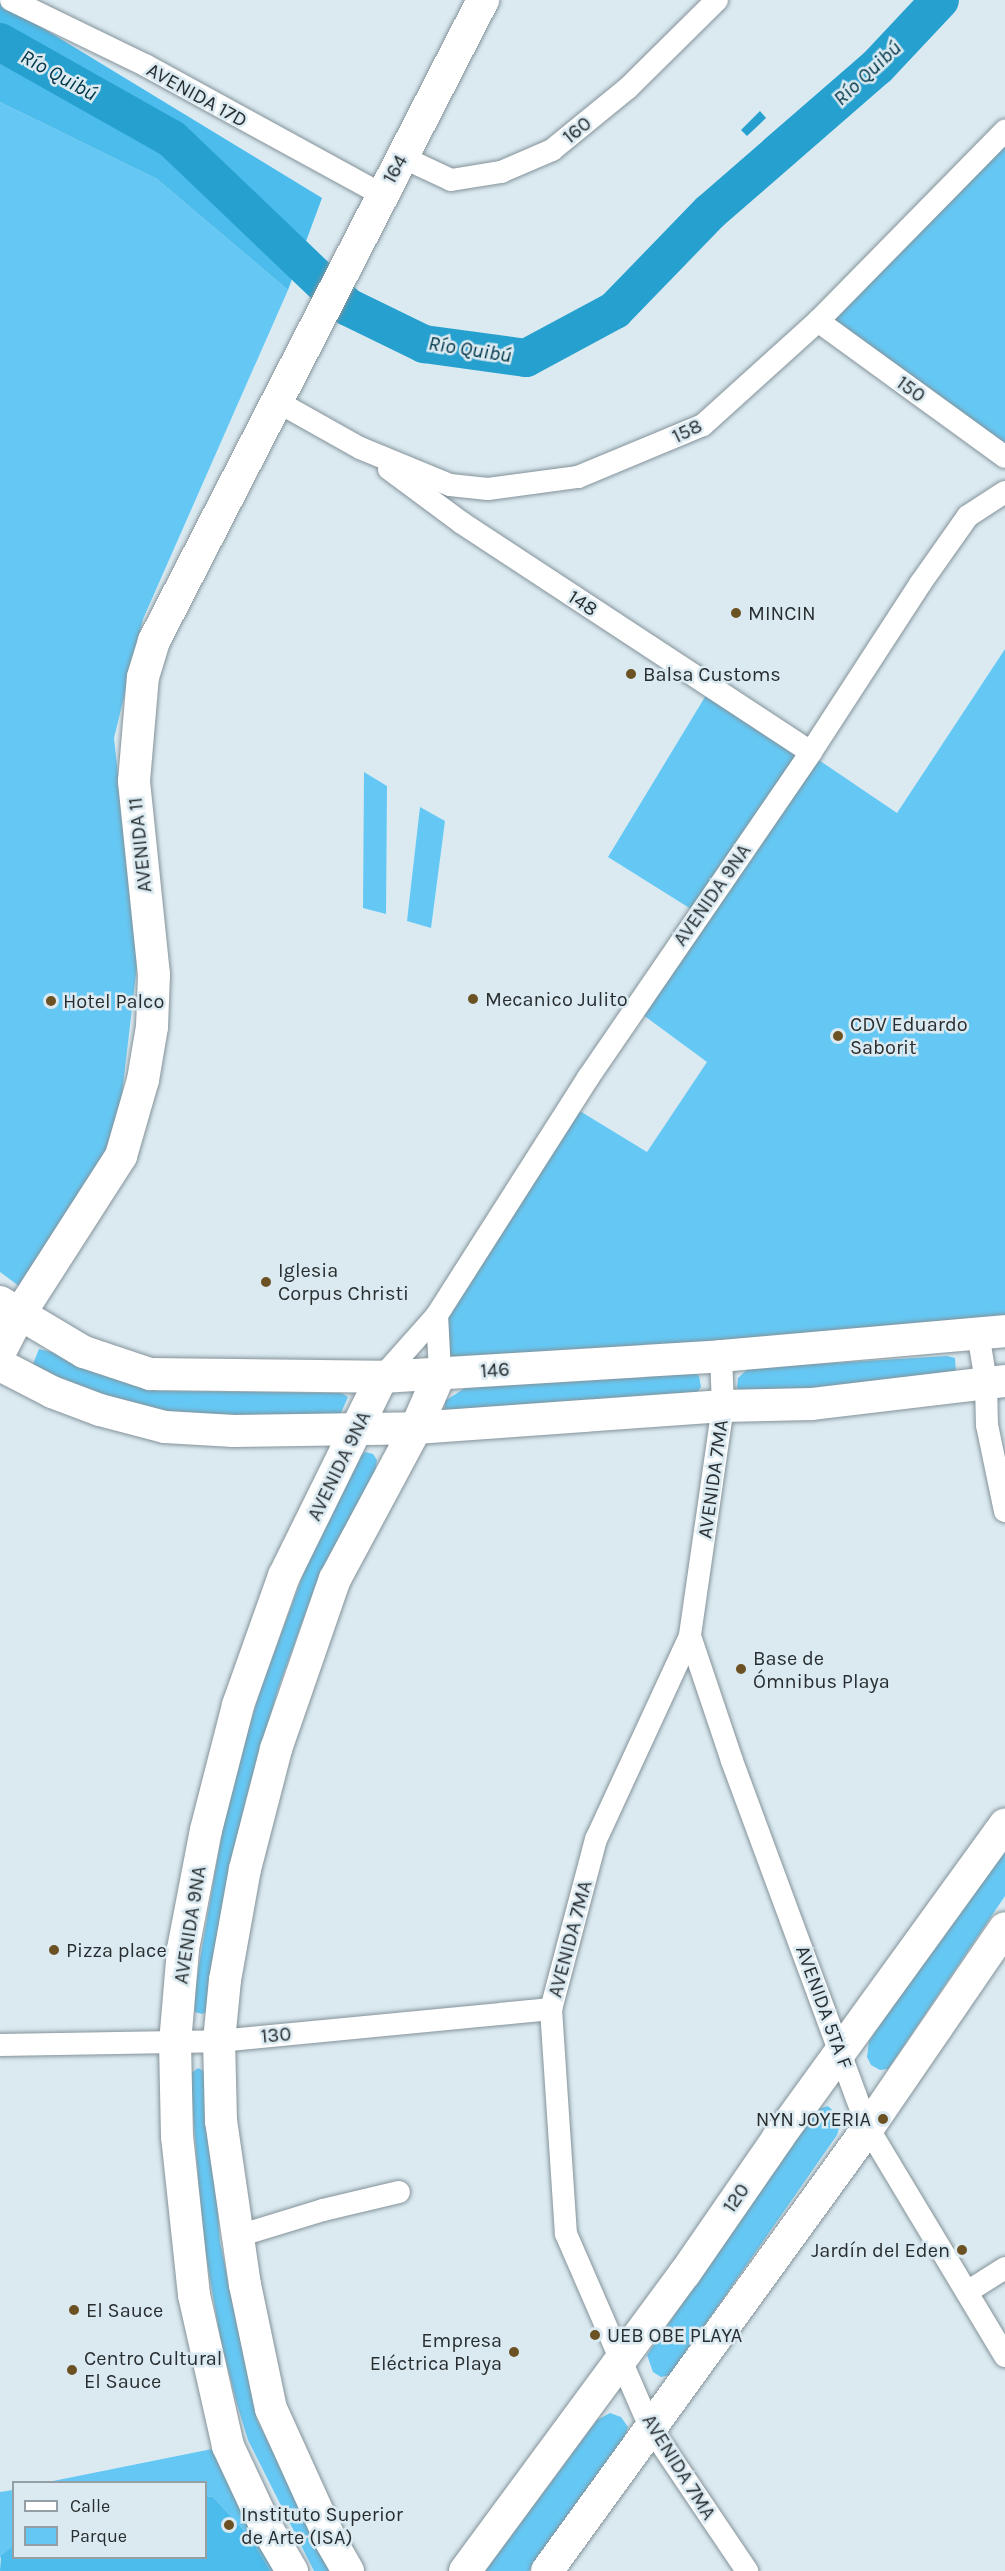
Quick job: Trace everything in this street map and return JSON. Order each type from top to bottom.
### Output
[{"type":"main road","name":"164","points":[[309,338],[381,194],[483,0]]},
{"type":"main road","name":"AVENIDA 11","points":[[0,1352],[9,1309],[121,1156],[143,1080],[152,1027],[154,975],[134,781],[143,677],[154,641],[309,338]]},
{"type":"main road","name":"146","points":[[9,1309],[84,1352],[150,1374],[382,1377],[721,1356],[992,1332]]},
{"type":"main road","points":[[0,1365],[52,1392],[100,1410],[165,1427],[234,1431],[416,1428],[723,1407],[812,1404],[995,1382]]},
{"type":"main road","points":[[348,2571],[331,2541],[272,2409],[245,2285],[221,2121],[219,2041],[225,1980],[244,1869],[276,1749],[335,1579],[416,1428],[440,1373]]},
{"type":"main road","name":"AVENIDA 9NA","points":[[292,2571],[264,2523],[228,2446],[194,2295],[177,2137],[175,2043],[183,1948],[206,1830],[238,1705],[284,1576],[359,1428],[382,1377]]},
{"type":"main road","name":"120","points":[[465,2571],[621,2360],[841,2049],[1005,1824]]},
{"type":"main road","points":[[547,2571],[868,2128],[1005,1928]]},
{"type":"street","name":"AVENIDA 17D","points":[[11,0],[145,65],[381,194]]},
{"type":"street","name":"160","points":[[402,157],[451,180],[501,172],[552,150],[628,88],[717,0]]},
{"type":"street","name":"158","points":[[278,402],[360,447],[450,485],[488,489],[578,477],[703,425],[818,321],[1005,131]]},
{"type":"street","name":"150","points":[[818,321],[1005,457]]},
{"type":"street","name":"148","points":[[360,447],[462,524],[811,752]]},
{"type":"street","name":"AVENIDA 9NA","points":[[382,1377],[437,1315],[588,1078],[811,752],[912,595],[968,516],[1005,492]]},
{"type":"street","points":[[437,1315],[440,1373]]},
{"type":"street","points":[[992,1332],[995,1382],[987,1425],[1005,1511]]},
{"type":"street","name":"AVENIDA 7MA","points":[[721,1356],[723,1407],[690,1636],[596,1839],[551,2009],[566,2234],[650,2427],[747,2571]]},
{"type":"street","name":"AVENIDA 5TA F","points":[[690,1636],[732,1761],[841,2049],[868,2128],[1005,2356]]},
{"type":"street","name":"130","points":[[0,2044],[219,2041],[551,2009]]},
{"type":"street","points":[[238,2236],[323,2210],[399,2192]]},
{"type":"street","points":[[967,2292],[1005,2268]]},
{"type":"green space","points":[[0,102],[157,179],[288,290],[143,619],[114,738],[138,957],[116,1145],[27,1292],[0,1272]]},
{"type":"green space","points":[[1005,131],[1005,457],[818,321]]},
{"type":"green space","name":"CDV Eduardo Saborit","points":[[1005,649],[1005,1331],[440,1373],[437,1315],[570,1105],[647,1152],[707,1062],[635,1009],[699,914],[608,857],[711,687],[897,813]]},
{"type":"green space","points":[[364,772],[387,786],[386,914],[363,908]]},
{"type":"green space","points":[[420,807],[445,821],[431,928],[407,921]]},
{"type":"green space","points":[[39,1349],[56,1353],[132,1385],[158,1391],[341,1393],[348,1397],[340,1415],[331,1418],[208,1414],[144,1409],[38,1373],[33,1364]]},
{"type":"green space","points":[[947,1356],[955,1358],[956,1372],[950,1385],[741,1391],[737,1388],[738,1378],[749,1368]]},
{"type":"green space","points":[[692,1371],[699,1376],[701,1387],[694,1397],[456,1414],[445,1409],[445,1401],[465,1388]]},
{"type":"green space","points":[[365,1452],[373,1454],[377,1460],[375,1472],[315,1587],[278,1689],[246,1799],[225,1899],[209,2011],[202,2014],[195,2012],[194,1994],[228,1798],[261,1688],[307,1564],[359,1457]]},
{"type":"green space","points":[[1005,1844],[1005,1896],[888,2069],[880,2070],[871,2065],[867,2057],[869,2041]]},
{"type":"green space","points":[[198,2068],[204,2071],[208,2085],[220,2242],[257,2420],[334,2571],[314,2571],[248,2440],[237,2404],[220,2337],[203,2237],[190,2074]]},
{"type":"green space","points":[[828,2106],[842,2119],[837,2135],[670,2375],[661,2377],[653,2372],[647,2355],[815,2110]]},
{"type":"green space","points":[[610,2413],[621,2417],[628,2427],[622,2444],[529,2571],[485,2571],[597,2420]]},
{"type":"green space","points":[[212,2449],[278,2571],[270,2571],[251,2538],[213,2497],[207,2496],[207,2481],[53,2481]]},
{"type":"green space","points":[[12,2490],[12,2547],[0,2558],[0,2492]]},
{"type":"shaded area","points":[[0,2],[322,198],[288,290],[157,179],[0,102]]},
{"type":"shaded area","points":[[760,111],[766,118],[747,136],[741,130]]},
{"type":"shaded area","points":[[207,2496],[213,2497],[251,2538],[270,2571],[0,2571],[1,2556],[12,2547],[12,2559],[207,2559]]},
{"type":"waterway","name":"Río Quibú","points":[[0,42],[172,139],[348,307],[424,344],[526,358],[615,310],[710,212],[877,67],[940,0]]},
{"type":"place","name":"MINCIN","points":[[736,613]]},
{"type":"place","name":"Balsa Customs","points":[[631,674]]},
{"type":"place","name":"Mecanico Julito","points":[[473,999]]},
{"type":"place","name":"Hotel Palco","points":[[51,1001]]},
{"type":"place","name":"CDV Eduardo Saborit","points":[[838,1036]]},
{"type":"place","name":"Iglesia Corpus Christi","points":[[266,1282]]},
{"type":"place","name":"Base de Ómnibus Playa","points":[[741,1669]]},
{"type":"place","name":"Pizza place","points":[[54,1950]]},
{"type":"place","name":"NYN JOYERIA","points":[[883,2119]]},
{"type":"place","name":"Jardín del Eden","points":[[962,2250]]},
{"type":"place","name":"El Sauce","points":[[74,2310]]},
{"type":"place","name":"UEB OBE PLAYA","points":[[595,2335]]},
{"type":"place","name":"Empresa Eléctrica Playa","points":[[514,2352]]},
{"type":"place","name":"Centro Cultural El Sauce","points":[[72,2370]]},
{"type":"place","name":"Instituto Superior de Arte (ISA)","points":[[229,2525]]}]
